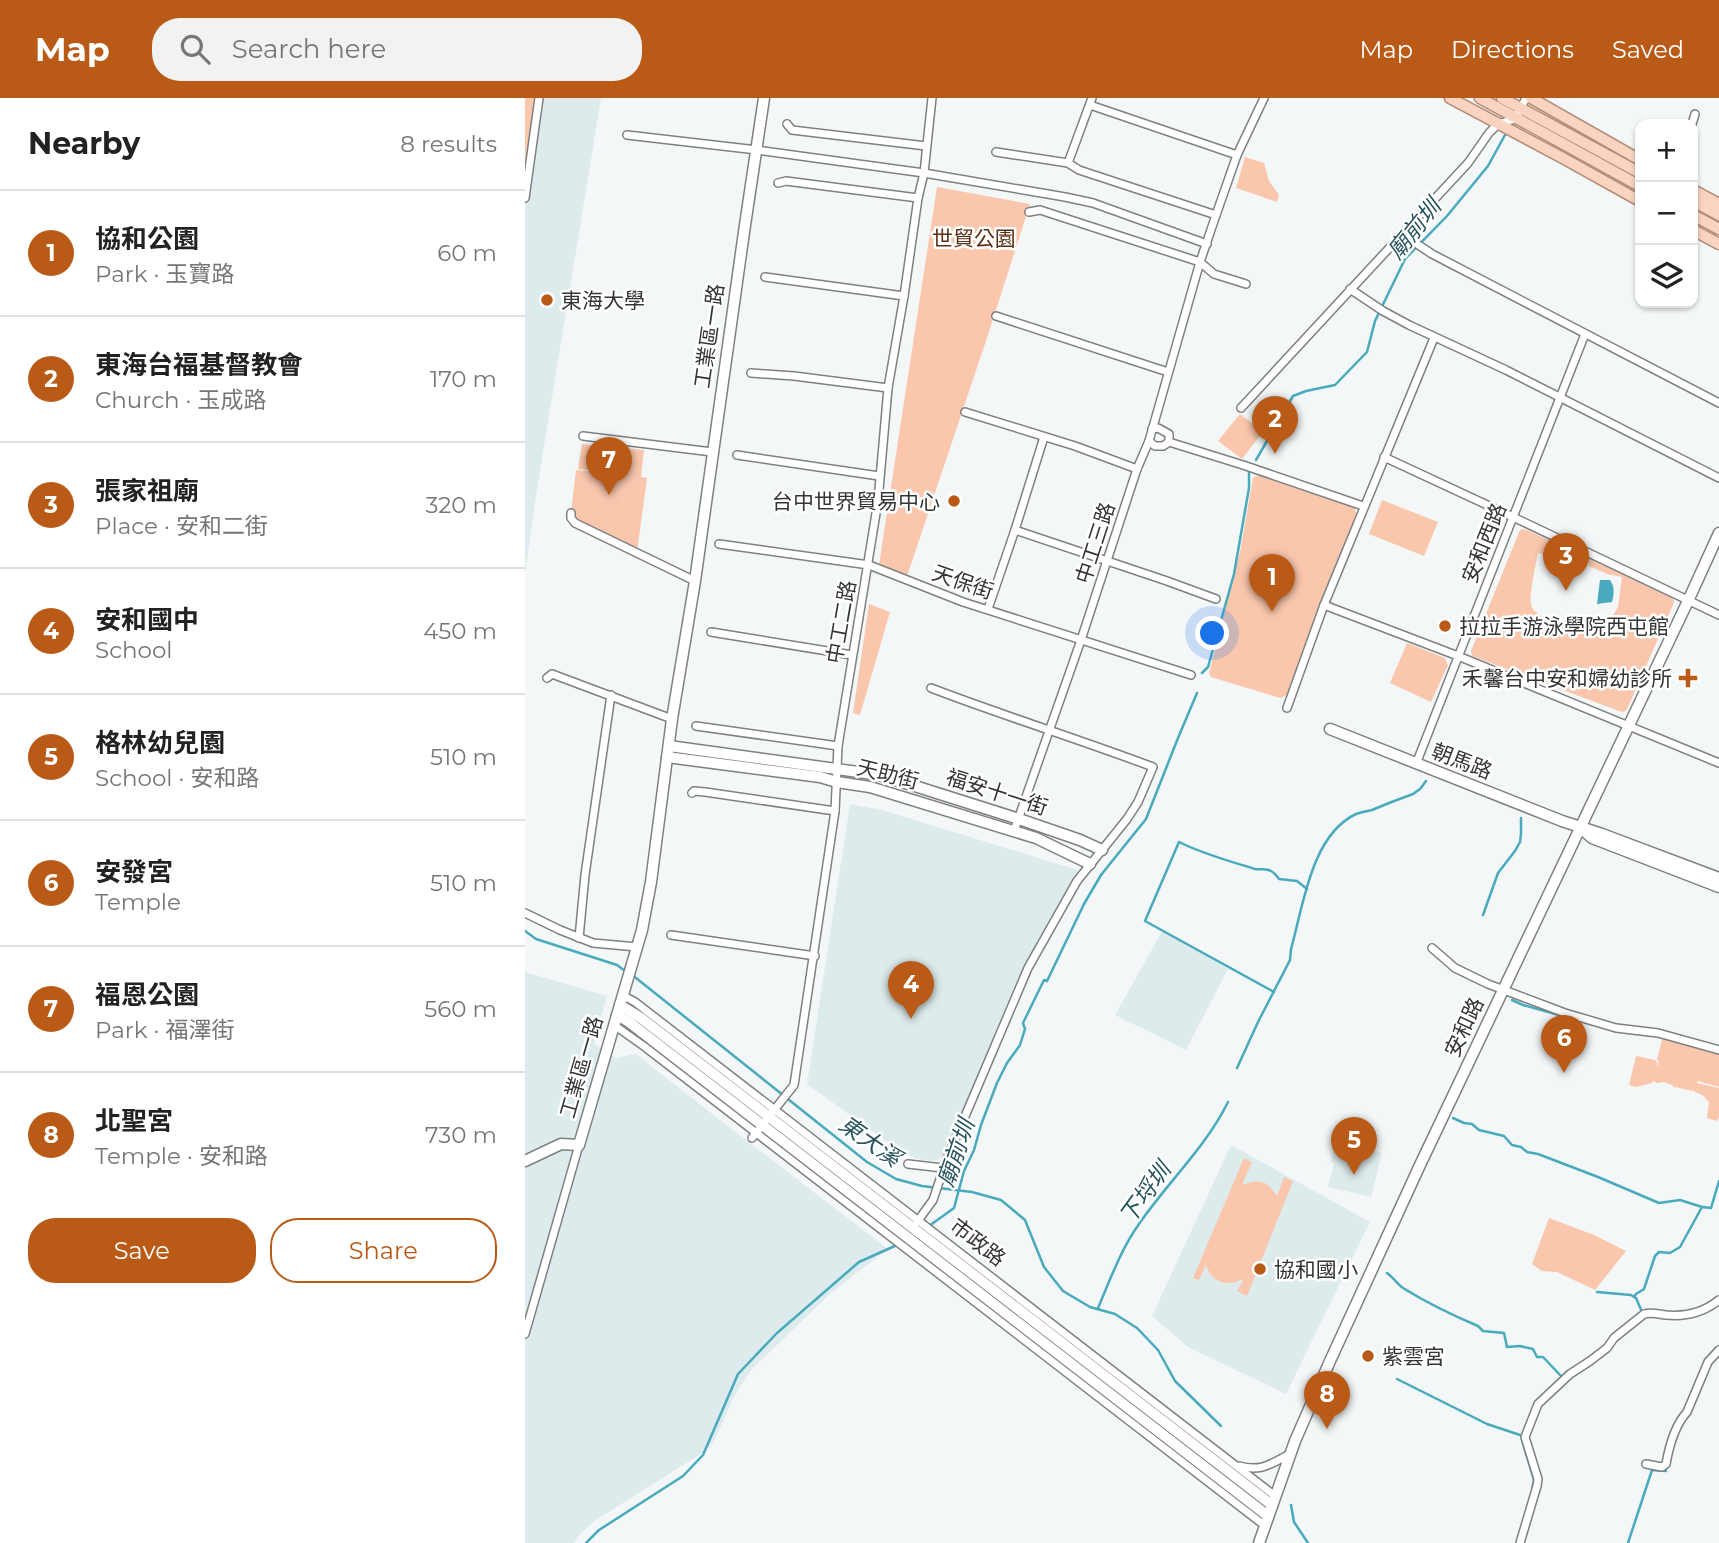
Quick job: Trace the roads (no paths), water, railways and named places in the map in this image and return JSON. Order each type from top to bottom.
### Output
[{"type":"main road","points":[[1450,98],[1635,198]]},
{"type":"main road","points":[[1480,98],[1635,171]]},
{"type":"main road","points":[[1502,98],[1518,114],[1635,183]]},
{"type":"main road","points":[[1528,98],[1635,157]]},
{"type":"main road","points":[[1698,193],[1719,204]]},
{"type":"main road","points":[[1698,204],[1719,215]]},
{"type":"main road","points":[[1698,218],[1719,229]]},
{"type":"main road","points":[[1698,233],[1719,244]]},
{"type":"street","points":[[525,198],[539,98]]},
{"type":"street","name":"工業區一路","points":[[525,1161],[561,1144],[579,1145],[642,930],[764,98]]},
{"type":"street","name":"中工二路","points":[[763,1125],[794,1085],[835,811],[838,747],[878,501],[888,388],[924,173],[932,98]]},
{"type":"street","name":"中工三路","points":[[1014,831],[1137,469],[1149,441],[1216,215],[1237,155],[1264,98]]},
{"type":"street","points":[[1241,408],[1468,163],[1489,133],[1518,114],[1528,98]]},
{"type":"street","points":[[1068,163],[1091,101],[1237,155]]},
{"type":"street","points":[[1694,119],[1695,114]]},
{"type":"street","points":[[787,124],[792,130],[926,146]]},
{"type":"street","points":[[627,135],[924,173],[1093,203],[1207,244]]},
{"type":"street","points":[[996,152],[1068,163],[1079,170],[1216,215]]},
{"type":"street","points":[[778,183],[786,181],[918,198]]},
{"type":"street","points":[[1029,212],[1040,210],[1201,262],[1214,274],[1246,284]]},
{"type":"street","points":[[1402,234],[1432,254],[1719,403]]},
{"type":"street","points":[[765,277],[904,296]]},
{"type":"street","points":[[1350,289],[1383,311],[1434,338],[1497,365],[1719,478]]},
{"type":"street","points":[[996,316],[1168,372]]},
{"type":"street","name":"安和西路","points":[[1416,764],[1585,334]]},
{"type":"street","points":[[1287,708],[1363,506],[1434,338]]},
{"type":"street","points":[[751,373],[888,388]]},
{"type":"street","points":[[965,412],[1137,469]]},
{"type":"street","points":[[1152,429],[1158,428],[1169,434],[1169,442]]},
{"type":"street","points":[[583,436],[712,452]]},
{"type":"street","points":[[988,609],[1044,437]]},
{"type":"street","points":[[1149,441],[1155,446],[1163,446],[1169,442]]},
{"type":"street","points":[[1169,442],[1363,506]]},
{"type":"street","points":[[737,455],[879,476]]},
{"type":"street","points":[[1384,457],[1719,615]]},
{"type":"street","points":[[571,513],[575,523],[695,581]]},
{"type":"street","points":[[1015,530],[1216,599]]},
{"type":"street","name":"安和路","points":[[1259,1543],[1290,1454],[1330,1361],[1420,1164],[1719,533]]},
{"type":"street","name":"天保街","points":[[719,544],[869,565],[963,602],[1191,675]]},
{"type":"street","points":[[1324,605],[1458,656],[1719,763]]},
{"type":"street","points":[[711,632],[852,655]]},
{"type":"street","points":[[547,678],[552,674],[672,719]]},
{"type":"street","points":[[892,1250],[929,1208],[935,1196],[941,1172],[1028,968],[1077,881],[1127,820],[1153,767],[931,688]]},
{"type":"street","points":[[579,938],[585,875],[611,695]]},
{"type":"street","points":[[696,726],[838,747]]},
{"type":"street","name":"朝馬路","points":[[1329,729],[1580,828],[1719,878]]},
{"type":"street","name":"天助街","points":[[668,751],[838,769]]},
{"type":"street","name":"天助街","points":[[668,751],[870,787],[1036,838],[1090,864]]},
{"type":"street","name":"福安十一街","points":[[838,769],[880,775],[1019,819],[1102,850]]},
{"type":"street","points":[[692,793],[705,792],[835,811]]},
{"type":"street","name":"朝馬路","points":[[1580,828],[1592,838],[1719,887]]},
{"type":"street","points":[[525,913],[593,943],[636,951]]},
{"type":"street","points":[[671,935],[815,956]]},
{"type":"street","points":[[1432,948],[1455,968],[1503,990],[1565,1013],[1616,1028],[1658,1033],[1719,1050]]},
{"type":"street","name":"市政路","points":[[620,1005],[631,1011],[763,1125],[908,1232],[1270,1511]]},
{"type":"street","name":"市政路","points":[[620,1005],[645,1047],[763,1125],[1233,1465],[1270,1511]]},
{"type":"street","points":[[525,1334],[579,1145]]},
{"type":"street","points":[[908,1164],[941,1172]]},
{"type":"street","points":[[1520,1543],[1538,1479],[1525,1437],[1538,1405],[1570,1374],[1607,1348],[1614,1338],[1644,1314],[1649,1312],[1693,1315],[1719,1300]]},
{"type":"street","points":[[1646,1464],[1662,1467],[1666,1464],[1669,1448],[1682,1417],[1687,1412],[1708,1362],[1719,1350]]},
{"type":"street","points":[[1233,1465],[1251,1469],[1266,1467],[1290,1454]]},
{"type":"water","points":[[1600,580],[1610,580],[1612,583],[1612,602],[1597,604]]},
{"type":"waterway","name":"廟前圳","points":[[1256,460],[1293,396],[1335,385],[1367,352],[1375,321],[1405,259],[1447,216],[1488,166],[1505,135]]},
{"type":"waterway","points":[[1202,673],[1208,667],[1234,574],[1249,488],[1249,472]]},
{"type":"waterway","name":"廟前圳","points":[[929,1226],[954,1208],[964,1171],[997,1083],[1020,1045],[1025,1029],[1023,1023],[1101,875],[1146,819],[1197,693]]},
{"type":"waterway","points":[[1237,1068],[1290,960],[1311,874],[1329,838],[1341,824],[1356,814],[1413,794],[1426,781]]},
{"type":"waterway","points":[[1483,915],[1498,873],[1520,842],[1521,818]]},
{"type":"waterway","points":[[1274,992],[1145,921],[1179,842],[1226,860],[1255,869],[1269,870],[1279,879],[1297,881],[1307,889]]},
{"type":"waterway","points":[[525,931],[536,939],[617,965],[625,971]]},
{"type":"waterway","name":"東大溪","points":[[631,974],[867,1162],[896,1179],[922,1186],[972,1192],[1001,1200],[1025,1220],[1044,1267],[1063,1291],[1090,1307],[1115,1314],[1137,1328],[1158,1350],[1175,1381],[1221,1426]]},
{"type":"waterway","points":[[1512,1000],[1559,1015]]},
{"type":"waterway","name":"下埒圳","points":[[1098,1308],[1116,1265],[1133,1234],[1198,1150],[1228,1102]]},
{"type":"waterway","points":[[1453,1118],[1472,1124],[1479,1130],[1504,1136],[1512,1145],[1527,1152],[1598,1177],[1659,1203],[1680,1200],[1702,1207]]},
{"type":"waterway","points":[[1634,1297],[1644,1289],[1655,1256],[1659,1252],[1670,1253],[1680,1247],[1702,1207],[1711,1208],[1719,1181]]},
{"type":"waterway","name":"廟前圳","points":[[586,1543],[599,1530],[683,1476],[703,1455],[738,1374],[777,1333],[859,1262],[897,1245]]},
{"type":"waterway","points":[[1387,1273],[1412,1293],[1483,1331],[1504,1333],[1507,1347],[1533,1349],[1537,1357],[1543,1357],[1562,1377]]},
{"type":"waterway","points":[[1597,1292],[1631,1295],[1636,1298],[1642,1312]]},
{"type":"waterway","points":[[1397,1379],[1487,1424],[1523,1436]]},
{"type":"waterway","points":[[1522,1440],[1534,1480],[1532,1491]]},
{"type":"waterway","points":[[1628,1543],[1652,1470],[1666,1471]]},
{"type":"waterway","name":"東大溪","points":[[1291,1505],[1294,1522],[1308,1543]]},
{"type":"place","name":"東海大學","points":[[547,300]]},
{"type":"place","name":"東海台福基督教會","points":[[1275,454]]},
{"type":"place","name":"福恩公園","points":[[609,495]]},
{"type":"place","name":"台中世界貿易中心","points":[[954,501]]},
{"type":"place","name":"張家祖廟","points":[[1566,591]]},
{"type":"place","name":"協和公園","points":[[1272,612]]},
{"type":"place","name":"拉拉手游泳學院西屯館","points":[[1445,626]]},
{"type":"place","name":"禾馨台中安和婦幼診所","points":[[1688,678]]},
{"type":"place","name":"安和國中","points":[[911,1019]]},
{"type":"place","name":"安發宮","points":[[1564,1073]]},
{"type":"place","name":"格林幼兒園","points":[[1354,1175]]},
{"type":"place","name":"協和國小","points":[[1260,1269]]},
{"type":"place","name":"紫雲宮","points":[[1368,1356]]},
{"type":"place","name":"北聖宮","points":[[1327,1429]]},
{"type":"park label","name":"世貿公園","points":[[974,238]]}]
